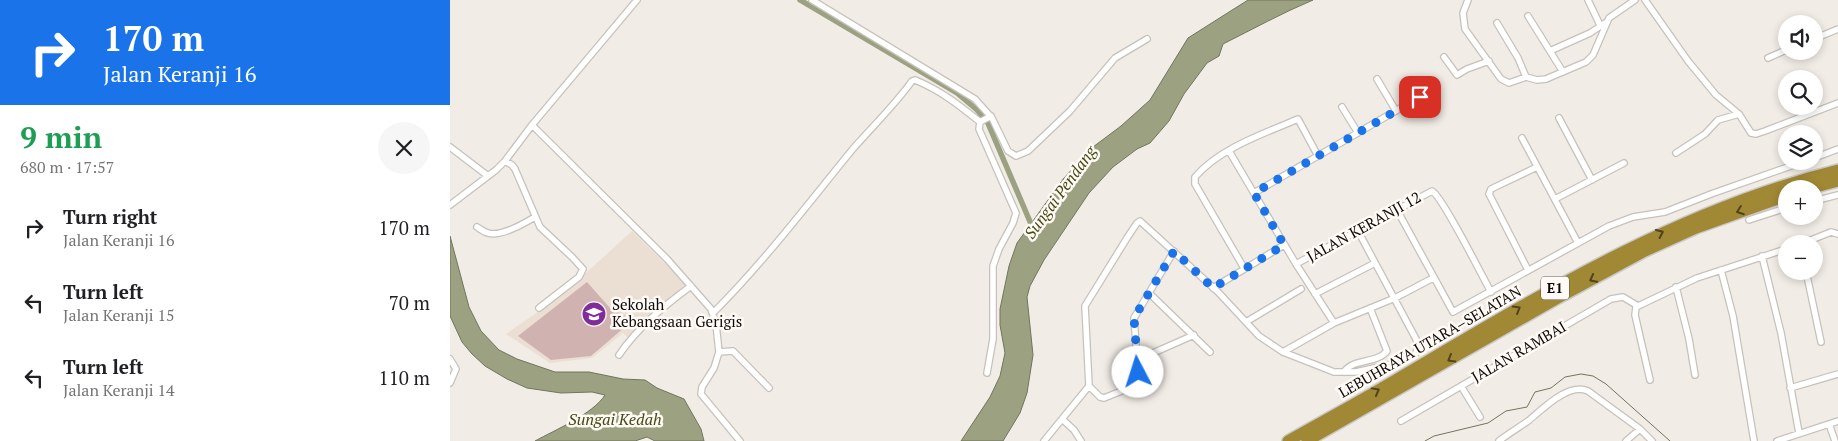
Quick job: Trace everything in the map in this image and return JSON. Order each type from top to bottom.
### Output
[{"type":"highway","name":"LEBUHRAYA UTARA–SELATAN","points":[[1288,441],[1549,291],[1644,241],[1730,204],[1838,170]]},
{"type":"highway","points":[[1823,184],[1838,180]]},
{"type":"highway","name":"LEBUHRAYA UTARA–SELATAN","points":[[1307,441],[1558,298],[1640,254],[1696,228],[1778,199]]},
{"type":"street","points":[[450,205],[505,161],[532,125],[637,0]]},
{"type":"street","points":[[812,0],[979,102],[984,119],[1013,156],[1020,156],[1032,147],[1070,111],[1115,58],[1147,39]]},
{"type":"street","points":[[1468,0],[1463,13],[1463,23],[1471,39],[1501,79],[1511,83],[1526,78],[1540,80],[1563,72],[1591,58],[1603,24]]},
{"type":"street","points":[[1588,0],[1603,24]]},
{"type":"street","points":[[1550,52],[1590,33],[1635,0]]},
{"type":"street","points":[[1645,0],[1671,40],[1711,90],[1739,114],[1749,132],[1756,134],[1838,103]]},
{"type":"street","points":[[1528,16],[1563,72]]},
{"type":"street","points":[[1497,23],[1518,58],[1526,78]]},
{"type":"street","points":[[1823,35],[1838,29]]},
{"type":"street","points":[[1768,58],[1778,54]]},
{"type":"street","points":[[1444,57],[1457,75],[1489,61]]},
{"type":"street","points":[[1377,79],[1396,111]]},
{"type":"street","points":[[714,313],[912,81],[920,82],[984,119]]},
{"type":"street","points":[[1254,193],[1430,91]]},
{"type":"street","points":[[1342,107],[1358,133]]},
{"type":"street","points":[[1676,153],[1705,134],[1718,120],[1739,114]]},
{"type":"street","points":[[1559,118],[1592,180]]},
{"type":"street","points":[[984,119],[978,126],[980,132],[1016,213],[993,266],[993,340],[987,373]]},
{"type":"street","points":[[1244,268],[1195,184],[1194,179],[1196,175],[1209,163],[1248,140],[1298,119],[1318,156]]},
{"type":"street","points":[[532,125],[667,259],[714,313],[719,340],[719,352],[714,368],[702,387],[700,394],[740,441]]},
{"type":"street","points":[[1522,138],[1578,243]]},
{"type":"street","points":[[450,147],[488,176]]},
{"type":"street","points":[[1823,154],[1838,148]]},
{"type":"street","points":[[1229,151],[1284,245],[1334,323]]},
{"type":"street","points":[[505,161],[515,169],[535,217],[543,230],[584,270],[579,277],[539,308]]},
{"type":"street","points":[[1555,199],[1624,163]]},
{"type":"street","points":[[1528,270],[1490,196],[1491,189],[1537,167]]},
{"type":"street","points":[[1397,210],[1433,278],[1451,310],[1454,312],[1621,221],[1633,217],[1665,212],[1779,170]]},
{"type":"street","name":"JALAN KERANJI 12","points":[[1296,264],[1432,191],[1440,200],[1491,292]]},
{"type":"street","points":[[1823,199],[1838,195]]},
{"type":"street","points":[[1749,220],[1778,211]]},
{"type":"street","points":[[477,226],[487,233],[497,233],[535,217]]},
{"type":"street","points":[[1174,251],[1134,318],[1139,384],[1104,398],[1100,397],[1089,386],[1085,306],[1140,221],[1143,222],[1174,251],[1213,288],[1259,336],[1283,352],[1334,372],[1356,372],[1392,364]]},
{"type":"street","points":[[1358,231],[1416,338],[1418,346],[1416,353]]},
{"type":"street","points":[[1823,235],[1831,232],[1838,234]]},
{"type":"street","points":[[1213,288],[1284,245]]},
{"type":"street","points":[[1650,380],[1635,309],[1676,288],[1721,270],[1778,251]]},
{"type":"street","points":[[1762,256],[1781,333],[1799,433]]},
{"type":"street","points":[[1315,294],[1375,262]]},
{"type":"street","points":[[1721,270],[1734,325],[1754,441]]},
{"type":"street","points":[[1283,352],[1334,323],[1395,298],[1433,278]]},
{"type":"street","points":[[1808,280],[1822,342]]},
{"type":"street","points":[[619,355],[632,337],[661,309],[691,286]]},
{"type":"street","points":[[1676,288],[1689,339],[1695,375]]},
{"type":"street","points":[[1246,322],[1301,290]]},
{"type":"street","points":[[1149,293],[1210,352]]},
{"type":"street","name":"JALAN RAMBAI","points":[[1401,421],[1611,299],[1623,297],[1638,306]]},
{"type":"street","points":[[1344,372],[1350,366],[1381,356],[1387,351],[1370,308]]},
{"type":"street","points":[[1136,360],[1194,335]]},
{"type":"street","points":[[719,352],[733,351],[769,388]]},
{"type":"street","points":[[450,360],[456,370],[450,383]]},
{"type":"street","points":[[1790,388],[1838,374]]},
{"type":"street","points":[[1044,441],[1089,386]]},
{"type":"street","points":[[1461,386],[1480,417]]},
{"type":"street","points":[[1498,441],[1528,421],[1552,400],[1580,388],[1588,391],[1640,429],[1652,441]]},
{"type":"street","points":[[1062,419],[1074,430],[1081,441]]},
{"type":"street","points":[[1781,440],[1838,421]]},
{"type":"street","points":[[1829,424],[1835,441]]},
{"type":"street","points":[[1626,441],[1640,429]]},
{"type":"shaded area","name":"Sekolah Kebangsaan Gerigis","points":[[632,231],[686,284],[627,337],[623,333],[592,358],[550,363],[506,334],[562,295]]},
{"type":"shaded area","points":[[587,282],[610,308],[633,320],[591,356],[551,360],[518,336]]},
{"type":"water","name":"Sungai Pendang","points":[[1248,0],[1313,0],[1223,44],[1219,56],[1207,63],[1184,94],[1169,121],[1150,143],[1137,149],[1113,167],[1089,193],[1044,260],[1030,286],[1027,297],[1033,355],[1027,393],[1020,413],[1003,441],[961,441],[990,397],[1000,376],[1005,353],[1000,325],[1000,309],[1009,266],[1017,243],[1064,178],[1093,147],[1121,126],[1150,100],[1188,38]]},
{"type":"water","name":"Sungai Kedah","points":[[450,236],[469,307],[481,331],[499,350],[517,359],[555,372],[589,372],[623,379],[645,380],[657,388],[684,399],[701,429],[704,441],[655,441],[647,437],[635,441],[535,441],[583,415],[592,409],[605,395],[592,392],[561,393],[527,388],[485,366],[472,354],[462,342],[450,316]]},
{"type":"waterway","points":[[800,0],[957,93],[976,109],[987,121],[1034,231]]},
{"type":"waterway","points":[[1425,441],[1434,436],[1488,423],[1506,411],[1527,407],[1535,392],[1551,388],[1565,377],[1581,374],[1593,376],[1606,384],[1670,441]]},
{"type":"place","name":"Sekolah Kebangsaan Gerigis","points":[[594,314]]},
{"type":"route","points":[[1138,372],[1134,329],[1135,314],[1174,251],[1213,288],[1284,245],[1254,193],[1420,97]]}]
